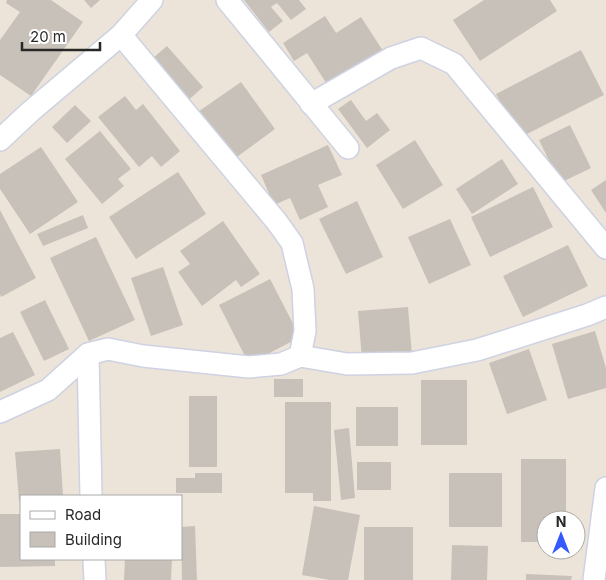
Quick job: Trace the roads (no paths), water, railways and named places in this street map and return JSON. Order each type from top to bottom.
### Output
[{"type":"street","points":[[0,140],[121,34],[152,0]]},
{"type":"street","points":[[226,0],[348,148]]},
{"type":"street","points":[[121,34],[277,222],[292,243],[303,289],[305,331],[300,356]]},
{"type":"street","points":[[311,104],[391,58],[421,48],[446,60],[454,64],[606,248]]},
{"type":"street","points":[[0,412],[48,390],[88,354],[108,349],[143,356],[249,368],[281,364],[300,356],[347,364],[412,363],[478,350],[587,316],[606,306]]},
{"type":"street","points":[[88,354],[91,495]]},
{"type":"street","points":[[594,580],[606,488]]},
{"type":"street","points":[[94,560],[95,580]]}]
